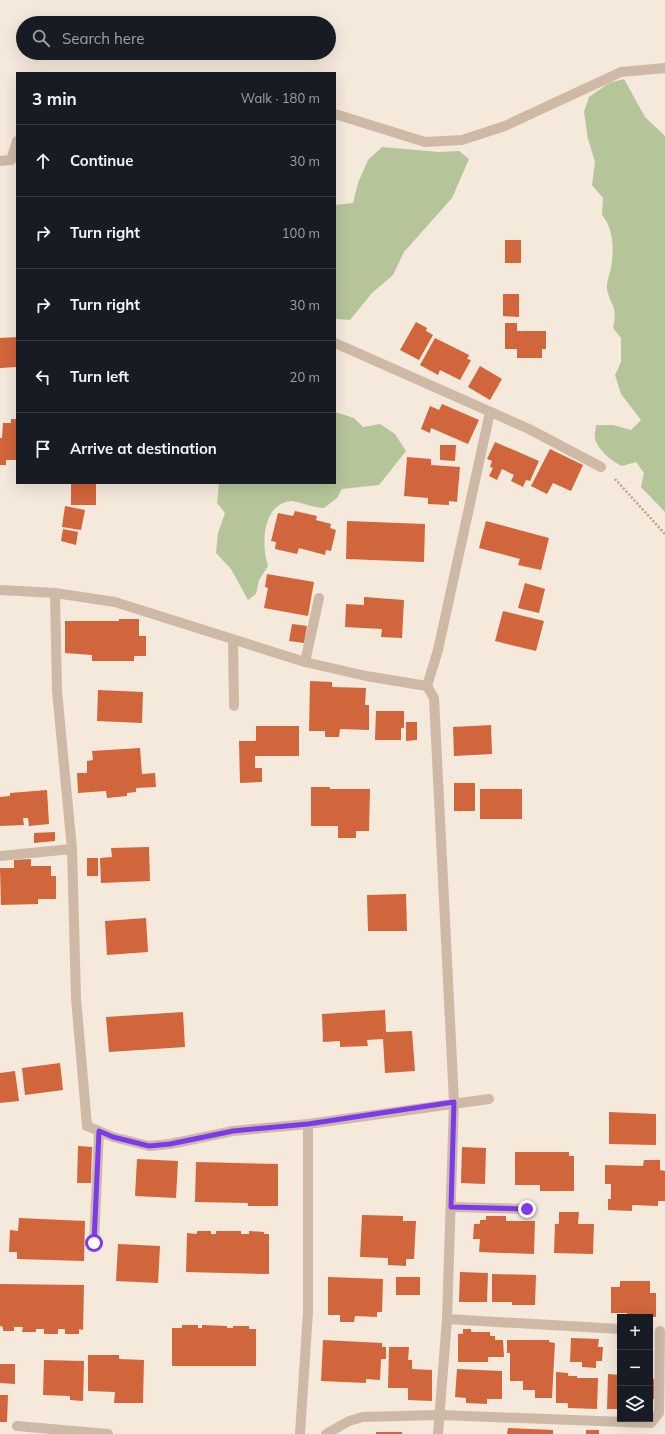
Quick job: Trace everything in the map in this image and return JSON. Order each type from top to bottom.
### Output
[{"type":"street","points":[[336,114],[425,142],[462,140],[505,126],[621,72],[665,68]]},
{"type":"street","points":[[0,162],[14,161],[16,148]]},
{"type":"street","points":[[336,343],[529,429],[601,467]]},
{"type":"street","points":[[438,1434],[447,1319],[454,1102],[434,698],[427,686],[438,650],[490,412]]},
{"type":"street","points":[[0,590],[55,593],[115,602],[305,662],[366,676],[427,686]]},
{"type":"street","points":[[55,593],[57,690],[72,849],[76,998],[87,1126],[113,1137],[149,1146],[170,1144],[233,1131],[308,1124],[489,1098]]},
{"type":"street","points":[[305,662],[319,598]]},
{"type":"street","points":[[233,640],[234,706]]},
{"type":"street","points":[[0,856],[72,849]]},
{"type":"street","points":[[300,1434],[308,1312],[308,1124]]},
{"type":"street","points":[[94,1243],[99,1131]]},
{"type":"street","points":[[451,1207],[527,1209]]},
{"type":"street","points":[[447,1319],[617,1329]]},
{"type":"street","points":[[326,1434],[349,1421],[363,1416],[439,1415],[651,1423],[659,1413],[663,1331],[653,1330]]},
{"type":"street","points":[[17,1426],[108,1434]]},
{"type":"path","points":[[601,467],[617,481],[665,534]]},
{"type":"green space","points":[[624,79],[645,117],[665,136],[665,512],[641,487],[644,473],[636,462],[622,466],[618,464],[602,451],[596,442],[595,436],[596,425],[613,425],[631,430],[641,420],[621,394],[615,375],[621,362],[621,338],[613,328],[615,315],[607,289],[613,247],[609,227],[602,215],[603,198],[592,185],[595,162],[588,139],[584,112],[589,97],[609,83]]},
{"type":"green space","points":[[382,147],[439,152],[459,151],[469,159],[452,198],[404,252],[393,275],[372,293],[350,320],[336,319],[336,205],[353,203],[358,183],[368,160]]},
{"type":"green space","points":[[336,412],[354,418],[363,427],[380,424],[395,434],[406,451],[379,485],[342,489],[337,498],[324,508],[291,501],[281,504],[274,509],[269,517],[266,527],[265,547],[268,566],[259,580],[256,594],[248,600],[231,569],[216,553],[218,533],[225,513],[217,503],[219,484],[336,484]]},
{"type":"building","points":[[505,240],[521,240],[521,263],[505,263]]},
{"type":"building","points":[[503,294],[519,294],[519,317],[503,316]]},
{"type":"building","points":[[416,322],[427,328],[426,331],[433,335],[419,360],[400,350]]},
{"type":"building","points":[[505,323],[517,323],[517,331],[546,331],[546,349],[542,349],[542,358],[517,358],[517,349],[505,349]]},
{"type":"building","points":[[16,337],[16,367],[0,368],[0,338]]},
{"type":"building","points":[[435,338],[469,355],[467,359],[471,360],[460,380],[440,370],[438,375],[420,365]]},
{"type":"building","points":[[480,366],[502,379],[490,400],[468,387]]},
{"type":"building","points":[[442,404],[479,420],[468,444],[431,428],[430,433],[421,429],[430,406],[439,410]]},
{"type":"building","points":[[11,419],[16,419],[16,460],[6,460],[6,465],[0,465],[0,438],[2,438],[3,423],[11,423]]},
{"type":"building","points":[[495,442],[539,461],[530,481],[526,480],[523,487],[511,481],[514,475],[502,469],[497,480],[489,476],[493,468],[490,467],[492,461],[487,459]]},
{"type":"building","points":[[440,445],[456,445],[455,461],[440,460]]},
{"type":"building","points":[[550,449],[583,465],[571,491],[553,483],[547,494],[531,486]]},
{"type":"building","points":[[407,457],[431,459],[431,465],[460,467],[457,502],[449,501],[449,505],[428,504],[428,498],[404,496]]},
{"type":"building","points":[[71,484],[96,484],[96,505],[71,505]]},
{"type":"building","points":[[65,506],[85,510],[81,530],[62,527]]},
{"type":"building","points":[[295,511],[317,516],[316,520],[331,524],[330,528],[336,530],[331,551],[326,550],[325,555],[299,548],[297,554],[275,549],[276,542],[271,541],[278,513],[293,516]]},
{"type":"building","points":[[347,521],[425,524],[424,562],[346,559]]},
{"type":"building","points":[[486,521],[549,538],[541,570],[518,565],[520,559],[479,548]]},
{"type":"building","points":[[63,529],[78,532],[76,545],[61,541]]},
{"type":"building","points":[[267,574],[314,582],[308,616],[264,608],[268,588],[265,587]]},
{"type":"building","points":[[525,583],[545,589],[539,613],[518,608]]},
{"type":"building","points":[[364,597],[404,600],[402,638],[381,637],[382,629],[345,627],[346,604],[364,605]]},
{"type":"building","points":[[503,611],[544,621],[536,651],[495,641]]},
{"type":"building","points":[[119,619],[139,619],[139,636],[146,636],[146,656],[134,656],[134,661],[92,661],[92,655],[65,653],[65,621],[119,621]]},
{"type":"building","points":[[292,624],[307,626],[304,643],[289,641]]},
{"type":"building","points":[[310,681],[332,682],[332,687],[366,688],[365,705],[369,705],[369,730],[340,729],[339,737],[325,737],[325,731],[309,731]]},
{"type":"building","points":[[98,690],[143,692],[142,723],[97,721]]},
{"type":"building","points":[[376,711],[404,711],[404,728],[401,728],[401,740],[375,740]]},
{"type":"building","points":[[406,722],[417,722],[417,740],[406,741]]},
{"type":"building","points":[[491,725],[492,754],[454,756],[453,727]]},
{"type":"building","points":[[256,726],[299,726],[299,756],[255,756],[255,768],[262,768],[262,782],[240,783],[239,741],[256,741]]},
{"type":"building","points":[[140,748],[142,774],[155,773],[156,787],[136,788],[136,792],[127,793],[127,796],[107,798],[106,791],[78,793],[77,773],[87,773],[87,761],[93,760],[92,751]]},
{"type":"building","points":[[454,783],[475,783],[475,811],[454,811]]},
{"type":"building","points":[[311,787],[330,787],[330,789],[370,789],[369,831],[356,831],[356,838],[338,838],[338,826],[311,826]]},
{"type":"building","points":[[480,789],[522,789],[522,819],[480,819]]},
{"type":"building","points":[[47,790],[49,824],[29,826],[28,818],[23,818],[24,825],[0,826],[0,797],[10,796],[10,793]]},
{"type":"building","points":[[55,832],[55,841],[34,843],[34,833]]},
{"type":"building","points":[[149,847],[150,881],[101,883],[100,858],[112,857],[111,848]]},
{"type":"building","points":[[87,858],[98,858],[98,876],[87,876]]},
{"type":"building","points":[[31,859],[31,866],[51,866],[51,876],[56,876],[56,899],[38,899],[38,904],[1,905],[0,868],[14,868],[14,860]]},
{"type":"building","points":[[406,894],[407,931],[368,931],[367,895]]},
{"type":"building","points":[[146,918],[148,952],[107,955],[105,921]]},
{"type":"building","points":[[385,1010],[386,1032],[412,1031],[415,1071],[385,1073],[383,1039],[367,1040],[368,1046],[340,1047],[340,1041],[323,1042],[322,1014]]},
{"type":"building","points":[[183,1012],[185,1047],[109,1052],[106,1017]]},
{"type":"building","points":[[60,1063],[63,1090],[25,1095],[22,1068]]},
{"type":"building","points":[[15,1071],[19,1101],[0,1103],[0,1073]]},
{"type":"building","points":[[609,1112],[656,1114],[656,1145],[609,1144]]},
{"type":"building","points":[[78,1146],[92,1147],[91,1183],[77,1183]]},
{"type":"building","points":[[462,1147],[486,1148],[485,1184],[461,1183]]},
{"type":"building","points":[[515,1152],[569,1152],[569,1156],[574,1156],[574,1191],[540,1191],[540,1185],[515,1185]]},
{"type":"building","points":[[137,1159],[178,1161],[176,1198],[135,1196]]},
{"type":"building","points":[[644,1160],[660,1160],[660,1170],[665,1171],[665,1201],[658,1201],[658,1206],[632,1205],[632,1211],[608,1210],[608,1199],[611,1199],[611,1184],[605,1184],[605,1165],[643,1166]]},
{"type":"building","points":[[196,1162],[278,1164],[278,1206],[248,1206],[248,1203],[195,1202]]},
{"type":"building","points":[[559,1212],[579,1212],[578,1224],[594,1224],[593,1254],[554,1253],[555,1224],[559,1224]]},
{"type":"building","points":[[362,1215],[403,1216],[403,1221],[416,1221],[414,1259],[406,1259],[406,1266],[388,1265],[388,1258],[360,1257]]},
{"type":"building","points":[[486,1216],[506,1216],[506,1221],[535,1221],[534,1254],[479,1252],[480,1239],[473,1239],[474,1224],[480,1224],[480,1220],[486,1220]]},
{"type":"building","points":[[19,1218],[85,1221],[84,1261],[17,1259],[17,1252],[9,1252],[10,1230],[18,1231]]},
{"type":"building","points":[[197,1231],[211,1231],[211,1234],[216,1234],[216,1231],[241,1231],[241,1234],[249,1234],[249,1231],[264,1232],[264,1234],[269,1234],[269,1274],[186,1272],[187,1233],[197,1234]]},
{"type":"building","points":[[118,1244],[160,1246],[158,1283],[116,1281]]},
{"type":"building","points":[[460,1272],[488,1273],[487,1302],[459,1302]]},
{"type":"building","points":[[492,1274],[536,1275],[535,1305],[512,1305],[512,1302],[492,1302]]},
{"type":"building","points":[[328,1277],[383,1279],[382,1312],[377,1312],[377,1317],[355,1316],[354,1322],[340,1322],[340,1315],[328,1315]]},
{"type":"building","points":[[396,1277],[420,1277],[420,1295],[396,1295]]},
{"type":"building","points":[[620,1281],[650,1281],[650,1293],[656,1293],[656,1317],[653,1317],[653,1314],[611,1313],[611,1287],[620,1287]]},
{"type":"building","points":[[0,1284],[84,1285],[83,1330],[79,1329],[79,1334],[65,1334],[65,1329],[58,1329],[58,1334],[44,1334],[44,1329],[36,1329],[36,1332],[22,1332],[23,1327],[14,1327],[14,1331],[3,1331],[3,1327],[0,1326]]},
{"type":"building","points":[[182,1325],[198,1325],[198,1328],[202,1328],[202,1325],[227,1326],[227,1328],[233,1328],[233,1326],[249,1326],[249,1329],[256,1329],[256,1366],[172,1366],[172,1328],[182,1328]]},
{"type":"building","points":[[463,1329],[471,1329],[471,1332],[490,1332],[490,1336],[495,1336],[495,1340],[503,1340],[504,1357],[488,1357],[488,1362],[458,1362],[458,1334],[463,1334]]},
{"type":"building","points":[[571,1338],[599,1339],[598,1347],[603,1347],[602,1361],[596,1361],[596,1368],[582,1367],[582,1362],[570,1362]]},
{"type":"building","points":[[323,1340],[382,1343],[382,1347],[386,1347],[386,1359],[381,1359],[380,1380],[366,1379],[366,1383],[321,1381]]},
{"type":"building","points":[[507,1340],[549,1340],[549,1342],[555,1343],[552,1398],[535,1398],[535,1390],[523,1390],[523,1381],[510,1381],[510,1353],[507,1353]]},
{"type":"building","points":[[389,1347],[409,1347],[408,1360],[412,1360],[412,1369],[432,1370],[432,1401],[408,1400],[408,1388],[388,1388]]},
{"type":"building","points":[[88,1355],[119,1355],[119,1359],[144,1360],[143,1403],[114,1403],[115,1392],[88,1391]]},
{"type":"building","points":[[44,1360],[84,1361],[83,1401],[70,1400],[70,1396],[43,1395]]},
{"type":"building","points":[[0,1364],[15,1364],[15,1384],[0,1383]]},
{"type":"building","points":[[457,1369],[502,1371],[502,1399],[487,1399],[487,1404],[466,1403],[466,1398],[455,1397]]},
{"type":"building","points":[[556,1372],[568,1373],[568,1376],[577,1376],[577,1378],[598,1378],[597,1409],[568,1408],[568,1403],[556,1403]]},
{"type":"building","points":[[608,1374],[617,1375],[617,1409],[607,1409]]},
{"type":"building","points":[[653,1379],[654,1379],[653,1399]]},
{"type":"building","points":[[0,1395],[8,1395],[7,1422],[0,1422]]},
{"type":"building","points":[[508,1428],[553,1430],[553,1434],[507,1434]]},
{"type":"building","points":[[586,1430],[599,1430],[599,1434],[586,1434]]},
{"type":"building","points":[[376,1432],[402,1432],[402,1434],[376,1434]]},
{"type":"route","points":[[94,1243],[99,1131],[113,1137],[149,1146],[170,1144],[233,1131],[308,1124],[454,1102],[451,1207],[527,1209]]}]
